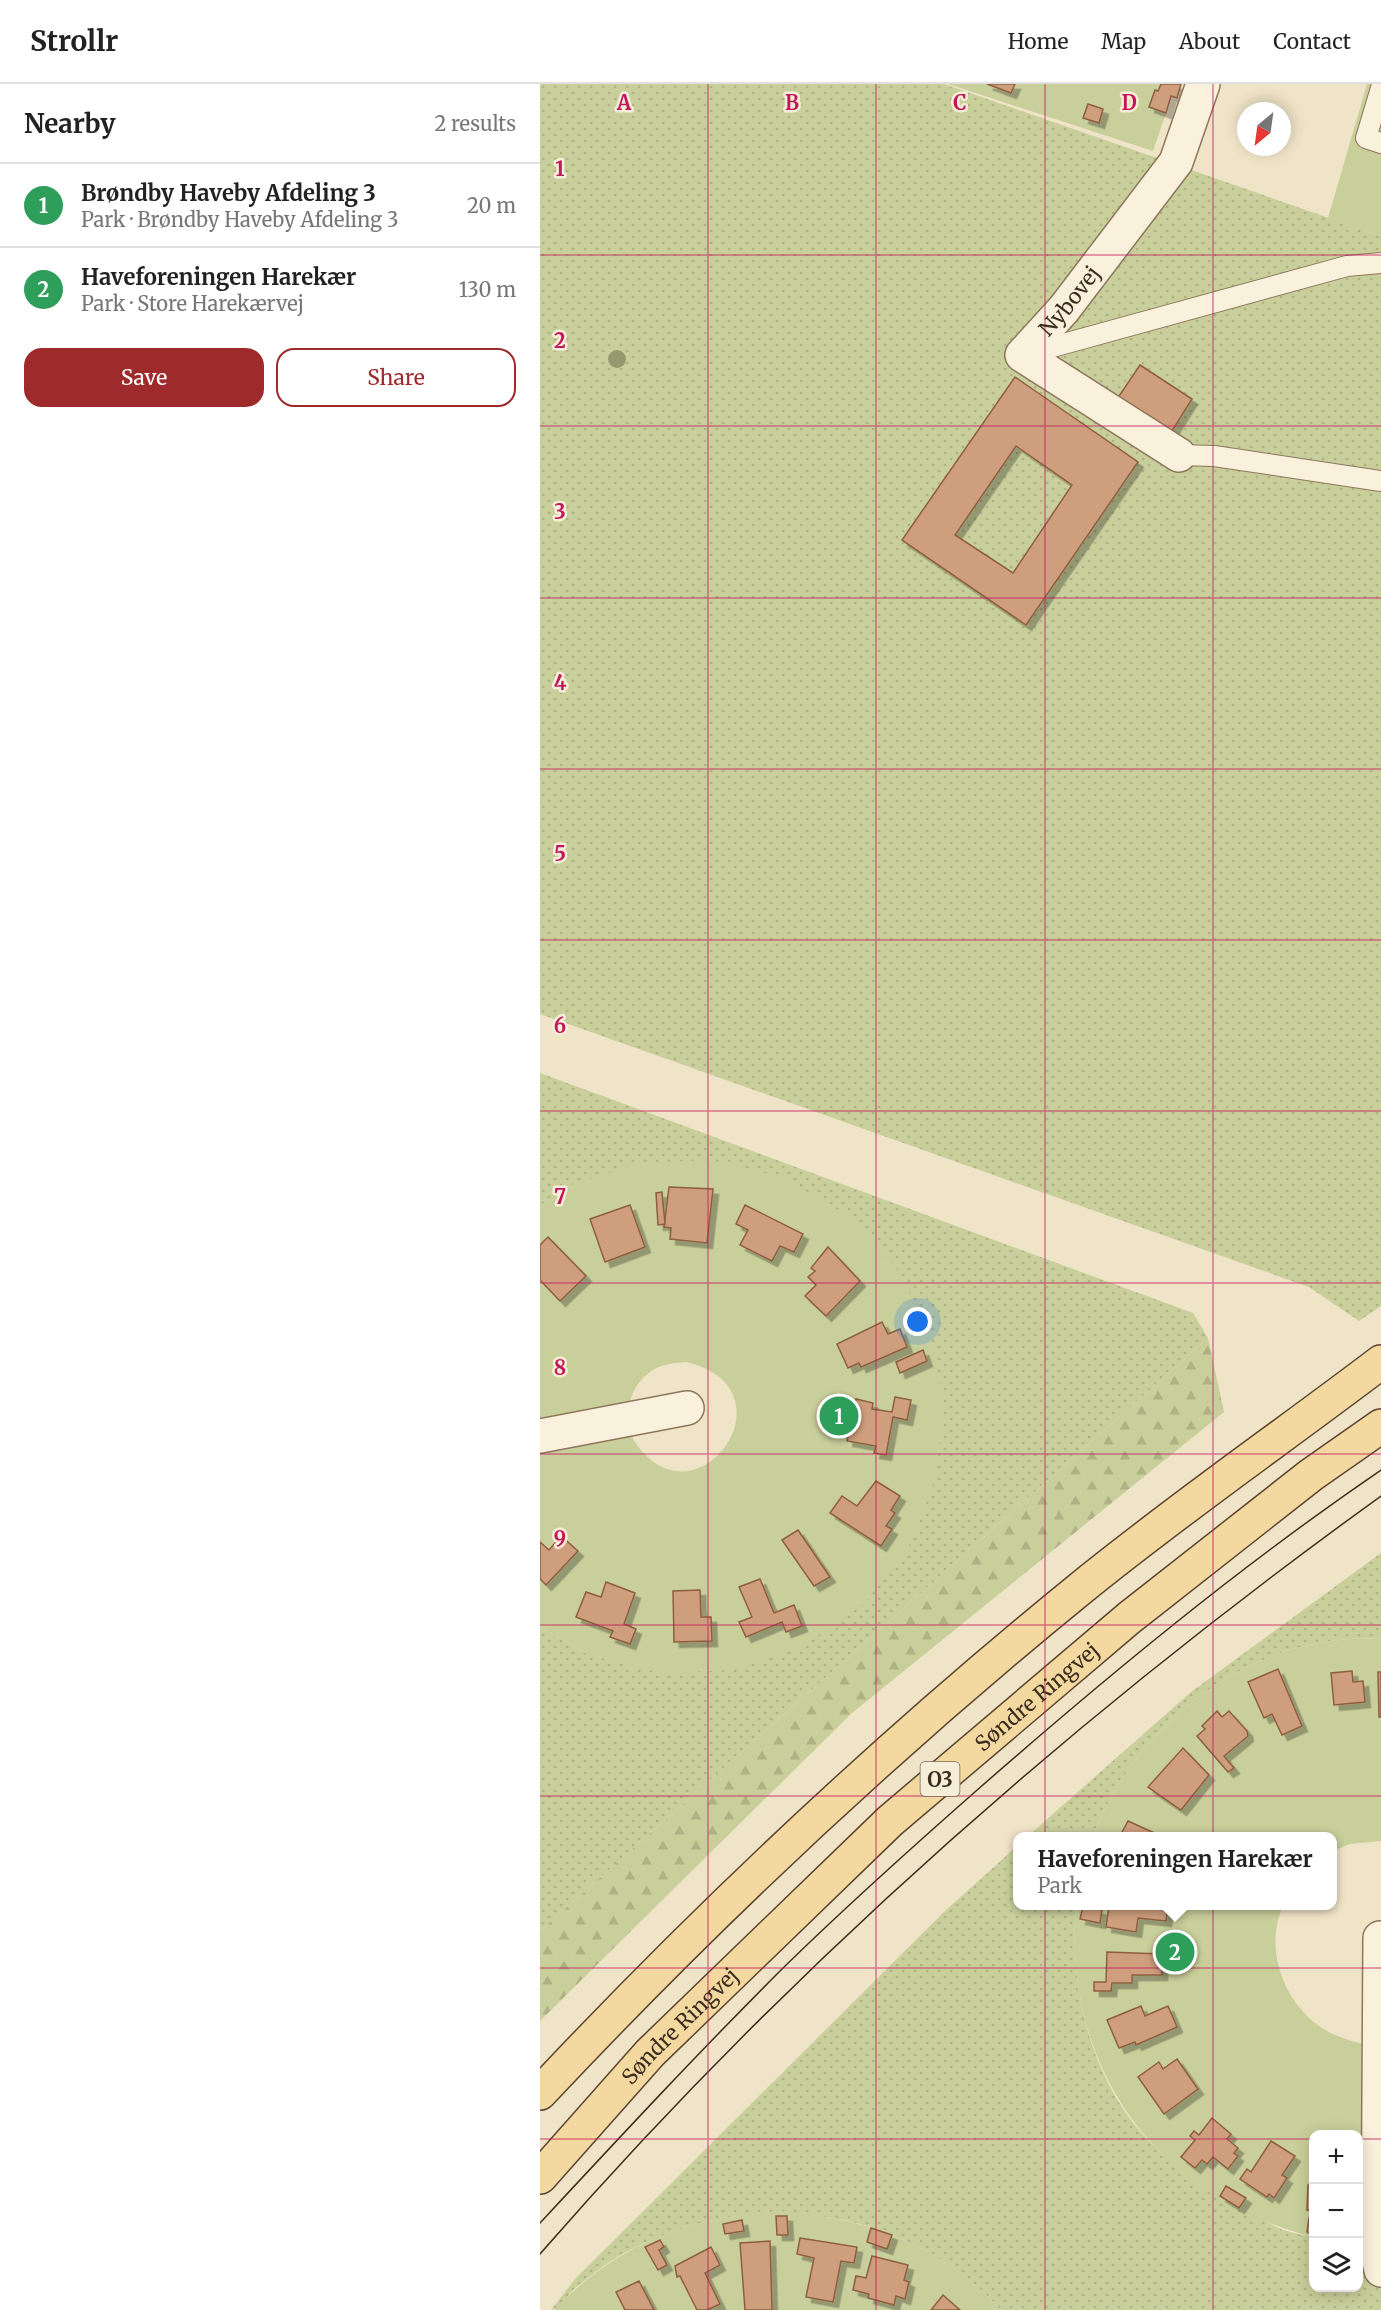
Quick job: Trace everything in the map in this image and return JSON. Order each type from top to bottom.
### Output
[{"type":"main road","name":"O3","points":[[540,2093],[633,1995],[868,1768],[1082,1587],[1381,1362]]},
{"type":"main road","name":"Søndre Ringvej","points":[[540,2177],[650,2053],[890,1821],[1129,1618],[1311,1475],[1381,1426]]},
{"type":"street","name":"Nybovej","points":[[1179,455],[1022,355],[1064,309],[1176,162],[1203,84]]},
{"type":"street","points":[[540,1436],[687,1407]]},
{"type":"street","points":[[1380,1938],[1378,2257],[1381,2270]]},
{"type":"lane","points":[[1381,88],[1366,138],[1381,143]]},
{"type":"lane","points":[[1022,355],[1347,266],[1381,263]]},
{"type":"lane","points":[[1179,455],[1214,456],[1381,481]]},
{"type":"green space","points":[[540,84],[944,84],[1381,236],[1381,1306],[1359,1321],[1309,1287],[540,1014]]},
{"type":"green space","points":[[948,84],[1176,84],[1153,151]]},
{"type":"green space","points":[[1367,84],[1381,84],[1381,236],[1328,218]]},
{"type":"green space","points":[[540,1073],[1193,1313],[1208,1338],[540,1931],[540,1627],[589,1655],[909,1546],[568,1186],[540,1206]]},
{"type":"green space","points":[[710,1160],[782,1177],[845,1214],[896,1267],[930,1332],[944,1405],[936,1478],[909,1546],[864,1604],[804,1645],[734,1670],[661,1673],[589,1655],[540,1627],[540,1206],[568,1186],[637,1163]],"holes":[[[686,1362],[719,1376],[734,1398],[736,1422],[726,1445],[709,1463],[686,1471],[661,1467],[637,1445],[632,1436],[628,1416],[636,1387],[654,1369],[676,1363]]]},
{"type":"green space","points":[[1208,1338],[1224,1412],[852,1713],[540,2021],[540,1931]]},
{"type":"green space","points":[[1381,1553],[1381,1639],[1334,1640],[1289,1650],[1246,1668],[1206,1692],[1170,1721],[1138,1756],[1113,1794],[1095,1832],[1033,1832],[1191,1692]]},
{"type":"green space","points":[[1381,1639],[1381,1841],[1350,1844],[1337,1849],[1337,1832],[1095,1832],[1113,1794],[1138,1756],[1170,1721],[1206,1692],[1246,1668],[1289,1650],[1334,1640]]},
{"type":"green space","points":[[1013,1850],[1013,1910],[1076,1910],[1076,1970],[1089,2034],[1114,2094],[1132,2121],[1153,2145],[1167,2157],[1274,2226],[1309,2236],[1309,2292],[1363,2292],[1363,2244],[1381,2245],[1381,2310],[1001,2310],[963,2275],[921,2248],[876,2229],[828,2217],[780,2213],[730,2217],[681,2229],[634,2248],[596,2272],[551,2310],[575,2279],[944,1912]]},
{"type":"green space","points":[[1076,1910],[1282,1910],[1276,1939],[1277,1956],[1280,1972],[1287,1988],[1306,2015],[1324,2030],[1367,2045],[1365,2244],[1363,2244],[1363,2130],[1309,2130],[1309,2236],[1257,2218],[1208,2191],[1166,2158],[1131,2117],[1104,2071],[1085,2020],[1076,1965]]},
{"type":"green space","points":[[781,2211],[844,2220],[901,2239],[954,2268],[978,2287],[1001,2310],[554,2310],[604,2267],[657,2237],[716,2219]]},
{"type":"building","points":[[987,84],[1015,84],[1011,93]]},
{"type":"building","points":[[1161,84],[1181,84],[1177,98],[1171,96],[1166,113],[1149,107],[1155,90],[1158,91]]},
{"type":"building","points":[[1088,104],[1103,109],[1099,123],[1083,118]]},
{"type":"building","points":[[1140,365],[1192,399],[1170,434],[1117,399]]},
{"type":"building","points":[[1015,377],[1138,462],[1026,625],[902,540]],"holes":[[[1016,446],[1072,485],[1013,573],[955,535]]]},
{"type":"building","points":[[669,1187],[713,1189],[707,1243],[670,1239],[671,1228],[664,1227]]},
{"type":"building","points":[[662,1192],[665,1224],[658,1225],[656,1193]]},
{"type":"building","points":[[630,1205],[645,1247],[605,1262],[590,1219]]},
{"type":"building","points":[[745,1205],[803,1234],[794,1252],[780,1246],[772,1261],[740,1245],[748,1230],[736,1224]]},
{"type":"building","points":[[548,1237],[586,1276],[560,1301],[540,1280],[540,1245]]},
{"type":"building","points":[[828,1247],[860,1281],[826,1316],[805,1296],[816,1285],[808,1277],[815,1271],[811,1268]]},
{"type":"building","points":[[882,1322],[888,1334],[900,1329],[907,1347],[861,1367],[859,1363],[848,1368],[837,1344]]},
{"type":"building","points":[[923,1350],[927,1361],[900,1373],[896,1362]]},
{"type":"building","points":[[895,1397],[911,1400],[907,1420],[893,1417],[886,1455],[874,1453],[876,1446],[847,1441],[849,1431],[836,1428],[840,1404],[854,1408],[856,1399],[873,1403],[872,1409],[892,1412]]},
{"type":"building","points":[[876,1481],[900,1496],[891,1510],[895,1513],[886,1526],[892,1529],[881,1546],[830,1513],[842,1496],[857,1506]]},
{"type":"building","points":[[798,1530],[830,1577],[814,1586],[782,1540]]},
{"type":"building","points":[[561,1536],[578,1551],[546,1585],[540,1579],[540,1542],[549,1550]]},
{"type":"building","points":[[760,1579],[774,1613],[794,1605],[802,1626],[786,1632],[782,1622],[746,1637],[739,1622],[752,1617],[739,1587]]},
{"type":"building","points":[[606,1582],[635,1593],[624,1624],[636,1629],[630,1644],[610,1637],[613,1631],[576,1617],[586,1592],[601,1597]]},
{"type":"building","points":[[700,1590],[701,1617],[711,1617],[712,1641],[674,1642],[673,1591]]},
{"type":"building","points":[[1278,1669],[1302,1726],[1282,1735],[1272,1714],[1264,1718],[1248,1682]]},
{"type":"building","points":[[1352,1671],[1353,1682],[1363,1681],[1365,1702],[1334,1705],[1331,1673]]},
{"type":"building","points":[[1378,1672],[1381,1672],[1381,1717],[1379,1717]]},
{"type":"building","points":[[1217,1711],[1222,1717],[1229,1711],[1247,1731],[1248,1736],[1224,1756],[1234,1768],[1228,1772],[1197,1736],[1205,1729],[1202,1726]]},
{"type":"building","points":[[1183,1748],[1209,1775],[1181,1810],[1148,1787]]},
{"type":"building","points":[[1128,1821],[1152,1832],[1122,1832]]},
{"type":"building","points":[[1082,1910],[1102,1910],[1100,1923],[1080,1919]]},
{"type":"building","points":[[1108,1910],[1167,1910],[1166,1921],[1138,1918],[1136,1932],[1106,1927]]},
{"type":"building","points":[[1107,1952],[1162,1954],[1162,1975],[1132,1975],[1132,1983],[1112,1983],[1111,1991],[1094,1991],[1094,1982],[1106,1982]]},
{"type":"building","points":[[1141,2006],[1145,2016],[1168,2006],[1177,2027],[1136,2045],[1135,2042],[1119,2048],[1107,2020]]},
{"type":"building","points":[[1177,2059],[1198,2089],[1164,2114],[1138,2077],[1159,2062],[1163,2069]]},
{"type":"building","points":[[1212,2118],[1231,2134],[1227,2139],[1238,2148],[1234,2153],[1238,2156],[1228,2169],[1213,2157],[1207,2164],[1202,2160],[1195,2168],[1181,2157],[1195,2140],[1190,2136],[1194,2131],[1199,2135]]},
{"type":"building","points":[[1271,2141],[1295,2156],[1282,2175],[1287,2178],[1274,2198],[1269,2194],[1267,2197],[1240,2179],[1247,2169],[1251,2172]]},
{"type":"building","points":[[1308,2185],[1309,2185],[1309,2210],[1307,2210]]},
{"type":"building","points":[[1226,2186],[1246,2198],[1239,2208],[1220,2196]]},
{"type":"building","points":[[776,2216],[787,2216],[788,2235],[777,2235]]},
{"type":"building","points":[[742,2220],[744,2231],[725,2234],[723,2224]]},
{"type":"building","points":[[871,2228],[892,2235],[887,2249],[867,2242]]},
{"type":"building","points":[[800,2238],[857,2247],[854,2263],[841,2261],[833,2302],[806,2297],[814,2258],[797,2254]]},
{"type":"building","points":[[660,2240],[664,2247],[659,2250],[667,2265],[658,2270],[645,2247]]},
{"type":"building","points":[[770,2241],[772,2310],[745,2310],[740,2243]]},
{"type":"building","points":[[711,2247],[720,2265],[705,2273],[720,2304],[707,2310],[697,2310],[680,2276],[677,2277],[675,2266]]},
{"type":"building","points":[[872,2256],[908,2265],[904,2280],[909,2282],[905,2299],[896,2296],[894,2305],[868,2298],[869,2294],[853,2290],[856,2276],[866,2278]]},
{"type":"building","points":[[639,2281],[654,2310],[625,2310],[616,2292]]},
{"type":"building","points":[[943,2295],[960,2310],[931,2310]]},
{"type":"tram line","points":[[540,2223],[779,1972],[926,1835],[1174,1624],[1276,1545],[1381,1470]]},
{"type":"tram line","points":[[540,2254],[733,2046],[834,1947],[939,1851],[1155,1668],[1267,1580],[1381,1496]]},
{"type":"place","name":"Brøndby Haveby Afdeling 3","points":[[839,1416]]},
{"type":"place","name":"Haveforeningen Harekær","points":[[1175,1952]]}]
